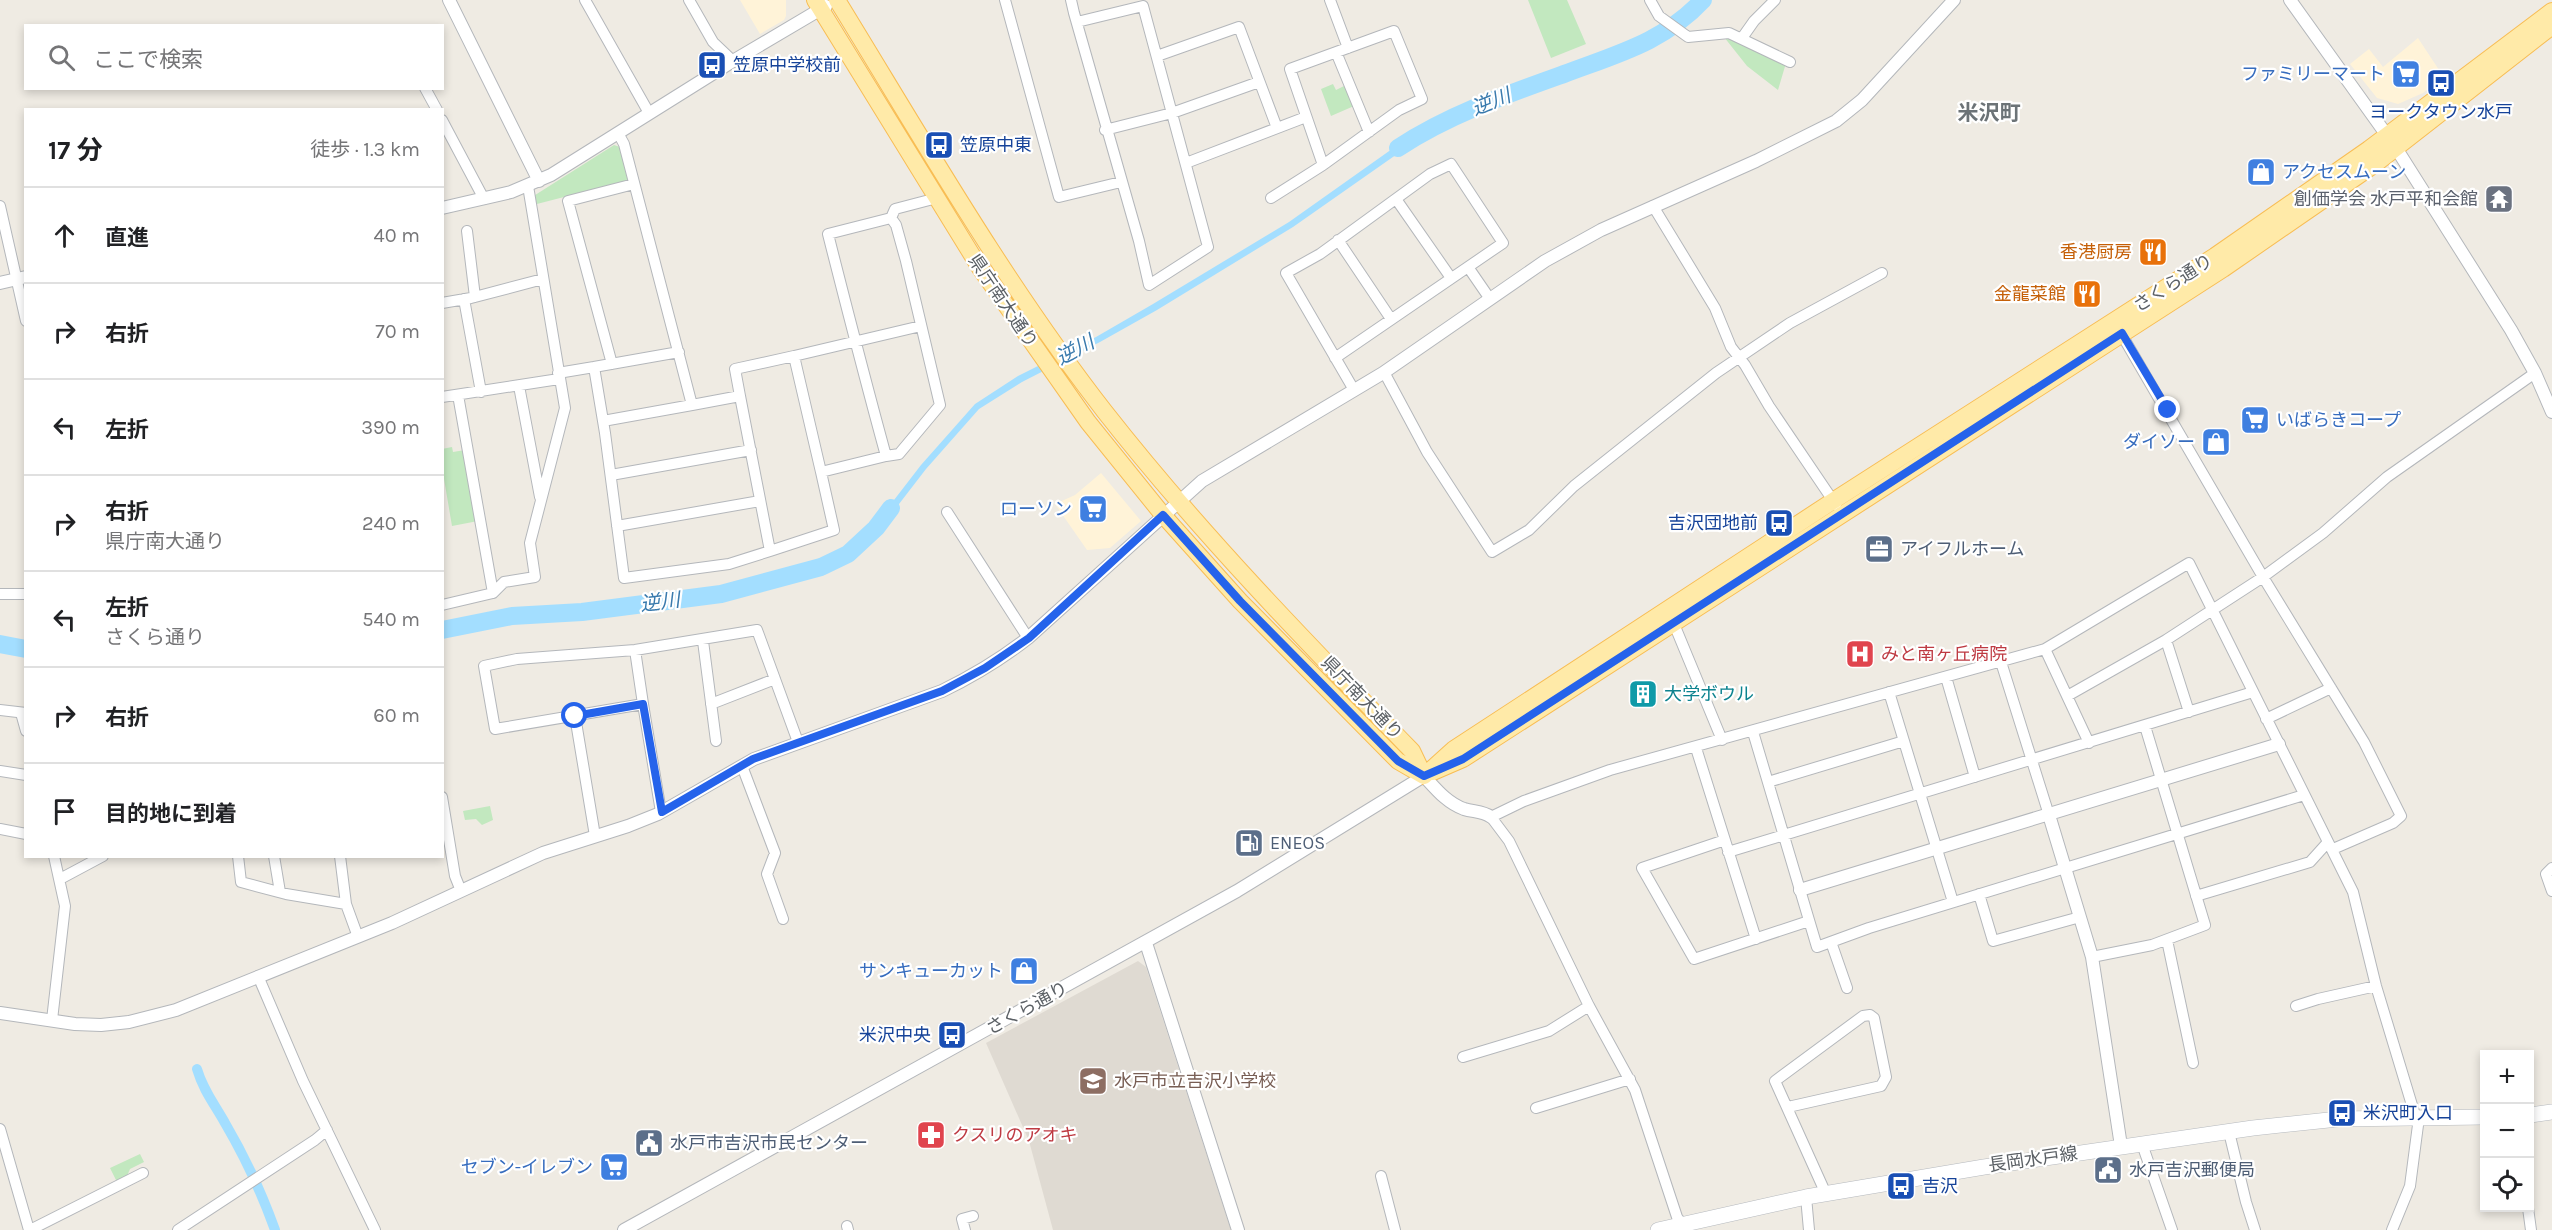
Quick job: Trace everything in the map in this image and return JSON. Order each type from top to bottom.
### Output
[{"type":"main road","name":"県庁南大通り","points":[[837,0],[993,255],[1052,341],[1178,501],[1412,751],[1424,776]]},
{"type":"main road","name":"県庁南大通り","points":[[818,4],[980,268],[1037,352],[1163,515],[1240,601],[1374,738],[1398,761],[1424,776]]},
{"type":"main road","name":"さくら通り","points":[[2392,142],[2552,11]]},
{"type":"main road","name":"さくら通り","points":[[1424,776],[1454,749],[1838,508],[2117,327],[2215,256],[2392,142],[2552,26]]},
{"type":"main road","name":"さくら通り","points":[[1424,776],[1463,759],[1674,624],[1838,508]]},
{"type":"main road","points":[[2534,1114],[2552,1112]]},
{"type":"main road","name":"長岡水戸線","points":[[1658,1230],[1684,1227],[1806,1197],[2121,1146],[2306,1122],[2480,1117]]},
{"type":"street","points":[[444,605],[494,593],[504,582],[535,577],[530,543],[565,408],[543,279],[534,183],[449,0]]},
{"type":"street","points":[[585,0],[649,113]]},
{"type":"street","points":[[689,0],[713,42],[733,61]]},
{"type":"street","points":[[444,208],[484,199],[534,183],[733,61],[818,4],[837,0]]},
{"type":"street","points":[[1005,0],[1059,197],[1121,182]]},
{"type":"street","points":[[1071,0],[1106,130],[1149,285],[1208,246],[1186,163],[1143,6],[1077,22]]},
{"type":"street","points":[[1330,0],[1348,48]]},
{"type":"street","points":[[1650,0],[1659,16],[1685,35],[1695,37],[1729,33],[1790,62]]},
{"type":"street","points":[[1742,38],[1754,21],[1775,0]]},
{"type":"street","points":[[0,1013],[101,1024],[146,1018],[176,1010],[358,937],[543,853],[628,826],[662,812],[741,765],[798,742],[942,691],[985,668],[1029,638],[1178,501],[1222,468],[1384,372],[1545,261],[1581,240],[1764,157],[1836,121],[1862,100],[1954,0]]},
{"type":"street","points":[[2290,0],[2392,142],[2505,320],[2535,373],[2552,412]]},
{"type":"street","points":[[1156,56],[1239,27],[1277,128]]},
{"type":"street","points":[[1271,198],[1323,165],[1399,110],[1422,99],[1394,31],[1290,69],[1323,165]]},
{"type":"street","points":[[1336,52],[1369,132]]},
{"type":"street","points":[[1106,130],[1172,113],[1259,82]]},
{"type":"street","points":[[426,90],[436,108]]},
{"type":"street","points":[[1186,163],[1306,117]]},
{"type":"street","points":[[444,124],[484,199]]},
{"type":"street","points":[[618,133],[624,144],[692,405]]},
{"type":"street","points":[[1335,357],[1503,243],[1451,164],[1430,174],[1338,240],[1286,273],[1354,390]]},
{"type":"street","points":[[612,364],[568,201],[634,184]]},
{"type":"street","points":[[891,218],[895,209],[937,198]]},
{"type":"street","points":[[1396,199],[1451,278]]},
{"type":"street","points":[[0,206],[21,278],[24,304]]},
{"type":"street","points":[[1653,206],[1715,308],[1731,347],[1838,508]]},
{"type":"street","points":[[821,472],[899,454],[940,405],[906,261],[896,225],[891,218]]},
{"type":"street","points":[[886,456],[828,234],[891,218]]},
{"type":"street","points":[[467,231],[470,298],[481,392]]},
{"type":"street","points":[[1338,240],[1391,319]]},
{"type":"street","points":[[1468,267],[1490,299]]},
{"type":"street","points":[[1384,372],[1427,452],[1492,552],[1529,530],[1574,486],[1691,391],[1790,322],[1882,273]]},
{"type":"street","points":[[0,283],[21,278]]},
{"type":"street","points":[[444,303],[543,279]]},
{"type":"street","points":[[770,550],[735,369],[921,326]]},
{"type":"street","points":[[2117,327],[2263,577],[2364,742],[2402,816],[2393,823],[2330,845],[2310,862],[2196,896]]},
{"type":"street","points":[[444,397],[519,386],[594,367],[679,352]]},
{"type":"street","points":[[594,367],[624,578],[729,564],[834,530],[794,356]]},
{"type":"street","points":[[2069,695],[2166,640],[2263,577],[2323,533],[2387,477],[2535,373]]},
{"type":"street","points":[[519,386],[540,502]]},
{"type":"street","points":[[458,395],[494,593]]},
{"type":"street","points":[[603,421],[740,396]]},
{"type":"street","points":[[611,475],[751,450]]},
{"type":"street","points":[[617,526],[760,501]]},
{"type":"street","points":[[947,512],[1029,638]]},
{"type":"street","points":[[1491,817],[1524,801],[1610,770],[1696,748],[2045,649],[2188,563],[2353,892],[2376,986],[2418,1125],[2410,1186],[2392,1230]]},
{"type":"street","points":[[0,594],[24,594]]},
{"type":"street","points":[[1674,624],[1722,740]]},
{"type":"street","points":[[643,704],[495,729],[484,666],[517,659],[635,650],[703,641],[757,630],[798,742]]},
{"type":"street","points":[[2166,640],[2189,712]]},
{"type":"street","points":[[703,641],[716,741]]},
{"type":"street","points":[[2045,649],[2069,695],[2089,743]]},
{"type":"street","points":[[635,650],[662,812]]},
{"type":"street","points":[[2001,662],[2092,957],[2121,1146]]},
{"type":"street","points":[[1946,677],[1976,777]]},
{"type":"street","points":[[711,704],[775,679]]},
{"type":"street","points":[[2266,719],[2331,688]]},
{"type":"street","points":[[1889,692],[1953,902]]},
{"type":"street","points":[[1728,852],[2253,692]]},
{"type":"street","points":[[0,710],[23,713]]},
{"type":"street","points":[[575,716],[595,836]]},
{"type":"street","points":[[2092,957],[2167,940],[2205,925],[2145,726]]},
{"type":"street","points":[[1753,732],[1817,947],[1953,902],[2304,795]]},
{"type":"street","points":[[1768,782],[1904,741]]},
{"type":"street","points":[[1800,890],[2278,744]]},
{"type":"street","points":[[1696,748],[1755,939]]},
{"type":"street","points":[[741,765],[775,853],[766,874],[783,919]]},
{"type":"street","points":[[0,771],[24,775]]},
{"type":"street","points":[[1424,776],[1442,796],[1455,805],[1483,812],[1491,817],[1509,841],[1588,1006],[1629,1078],[1641,1104],[1677,1217],[1684,1227]]},
{"type":"street","name":"さくら通り","points":[[624,1230],[1146,942],[1288,861],[1424,776]]},
{"type":"street","points":[[444,809],[455,876],[461,891]]},
{"type":"street","points":[[0,829],[24,834]]},
{"type":"street","points":[[1725,840],[1642,867],[1694,959],[1809,921]]},
{"type":"street","points":[[52,1020],[64,915],[64,896],[55,858]]},
{"type":"street","points":[[60,879],[99,858]]},
{"type":"street","points":[[238,858],[242,882],[280,892],[346,904]]},
{"type":"street","points":[[274,858],[280,892]]},
{"type":"street","points":[[340,858],[346,904],[358,937]]},
{"type":"street","points":[[2552,868],[2546,874],[2552,891]]},
{"type":"street","points":[[1979,894],[1993,941],[2080,917]]},
{"type":"street","points":[[2167,940],[2193,1063]]},
{"type":"street","points":[[1146,942],[1238,1230]]},
{"type":"street","points":[[1831,942],[1847,988]]},
{"type":"street","points":[[258,976],[303,1082],[375,1230]]},
{"type":"street","points":[[2296,1006],[2376,986]]},
{"type":"street","points":[[1463,1057],[1549,1031],[1588,1006]]},
{"type":"street","points":[[1788,1107],[1881,1086],[1886,1077],[1874,1018],[1870,1015],[1863,1016],[1775,1081],[1826,1194]]},
{"type":"street","points":[[1536,1108],[1629,1078]]},
{"type":"street","points":[[178,1230],[327,1130]]},
{"type":"street","points":[[0,1131],[30,1230],[143,1173]]},
{"type":"street","points":[[2229,1132],[2255,1230]]},
{"type":"street","points":[[2142,1144],[2172,1230]]},
{"type":"street","points":[[1381,1176],[1395,1230]]},
{"type":"street","points":[[1806,1197],[1809,1230]]},
{"type":"street","points":[[2529,1212],[2531,1230]]},
{"type":"street","points":[[965,1230],[962,1219],[973,1216]]},
{"type":"shaded area","points":[[740,0],[786,0],[786,16],[784,20],[760,34]]},
{"type":"shaded area","points":[[2418,38],[2443,76],[2423,93],[2398,104],[2377,98],[2350,64],[2369,49],[2383,67]]},
{"type":"shaded area","points":[[1101,473],[1141,521],[1110,548],[1087,550],[1055,504],[1075,495]]},
{"type":"shaded area","name":"水戸市立吉沢小学校","points":[[1138,961],[1146,967],[1231,1230],[1053,1230],[1029,1141],[986,1043]]},
{"type":"green space","points":[[1528,0],[1567,0],[1586,44],[1551,58]]},
{"type":"green space","points":[[1724,37],[1732,38],[1786,63],[1778,90],[1747,66]]},
{"type":"green space","points":[[1333,84],[1336,90],[1346,85],[1354,106],[1331,116],[1321,89]]},
{"type":"green space","points":[[614,145],[620,147],[629,177],[626,181],[533,205],[532,197]]},
{"type":"green space","points":[[452,447],[453,452],[465,450],[478,521],[452,526],[444,479],[444,449]]},
{"type":"green space","points":[[490,806],[493,820],[482,825],[476,819],[465,820],[463,811]]},
{"type":"green space","points":[[140,1154],[144,1162],[130,1169],[127,1176],[117,1182],[110,1168]]},
{"type":"water","points":[[1416,132],[1420,138],[1293,227],[1157,310],[1022,382],[979,409],[926,469],[879,530],[874,526],[921,465],[975,404],[1018,376],[1096,337],[1153,304],[1289,222]]},
{"type":"waterway","name":"逆川","points":[[1398,148],[1437,125],[1479,106],[1603,60],[1656,37],[1703,0]]},
{"type":"waterway","name":"逆川","points":[[444,630],[512,616],[582,612],[721,594],[821,567],[848,554],[876,528],[891,508]]},
{"type":"waterway","points":[[0,644],[24,649]]},
{"type":"waterway","points":[[197,1069],[206,1091],[246,1162],[275,1230]]},
{"type":"place","name":"笠原中学校前","points":[[712,65]]},
{"type":"place","name":"ファミリーマート","points":[[2406,74]]},
{"type":"place","name":"ヨークタウン水戸","points":[[2441,83]]},
{"type":"place","name":"笠原中東","points":[[939,145]]},
{"type":"place","name":"アクセスムーン","points":[[2261,172]]},
{"type":"place","name":"創価学会 水戸平和会館","points":[[2499,199]]},
{"type":"place","name":"香港厨房","points":[[2153,252]]},
{"type":"place","name":"金龍菜館","points":[[2087,294]]},
{"type":"place","name":"いばらきコープ","points":[[2255,420]]},
{"type":"place","name":"ダイソー","points":[[2216,442]]},
{"type":"place","name":"ローソン","points":[[1093,509]]},
{"type":"place","name":"吉沢団地前","points":[[1779,523]]},
{"type":"place","name":"アイフルホーム","points":[[1879,549]]},
{"type":"place","name":"みと南ヶ丘病院","points":[[1860,654]]},
{"type":"place","name":"大学ボウル","points":[[1643,694]]},
{"type":"place","name":"ENEOS","points":[[1249,843]]},
{"type":"place","name":"サンキューカット","points":[[1024,971]]},
{"type":"place","name":"米沢中央","points":[[952,1035]]},
{"type":"place","name":"水戸市立吉沢小学校","points":[[1093,1081]]},
{"type":"place","name":"米沢町入口","points":[[2342,1113]]},
{"type":"place","name":"クスリのアオキ","points":[[931,1135]]},
{"type":"place","name":"水戸市吉沢市民センター","points":[[649,1143]]},
{"type":"place","name":"セブン-イレブン","points":[[614,1167]]},
{"type":"place","name":"水戸吉沢郵便局","points":[[2108,1170]]},
{"type":"place","name":"吉沢","points":[[1901,1186]]},
{"type":"district","name":"米沢町","points":[[1989,113]]},
{"type":"route","points":[[575,716],[643,704],[662,812],[753,759],[942,691],[967,679],[1009,654],[1029,638],[1163,515],[1240,601],[1343,706],[1398,761],[1424,776],[1463,759],[2122,333],[2168,410]]}]
